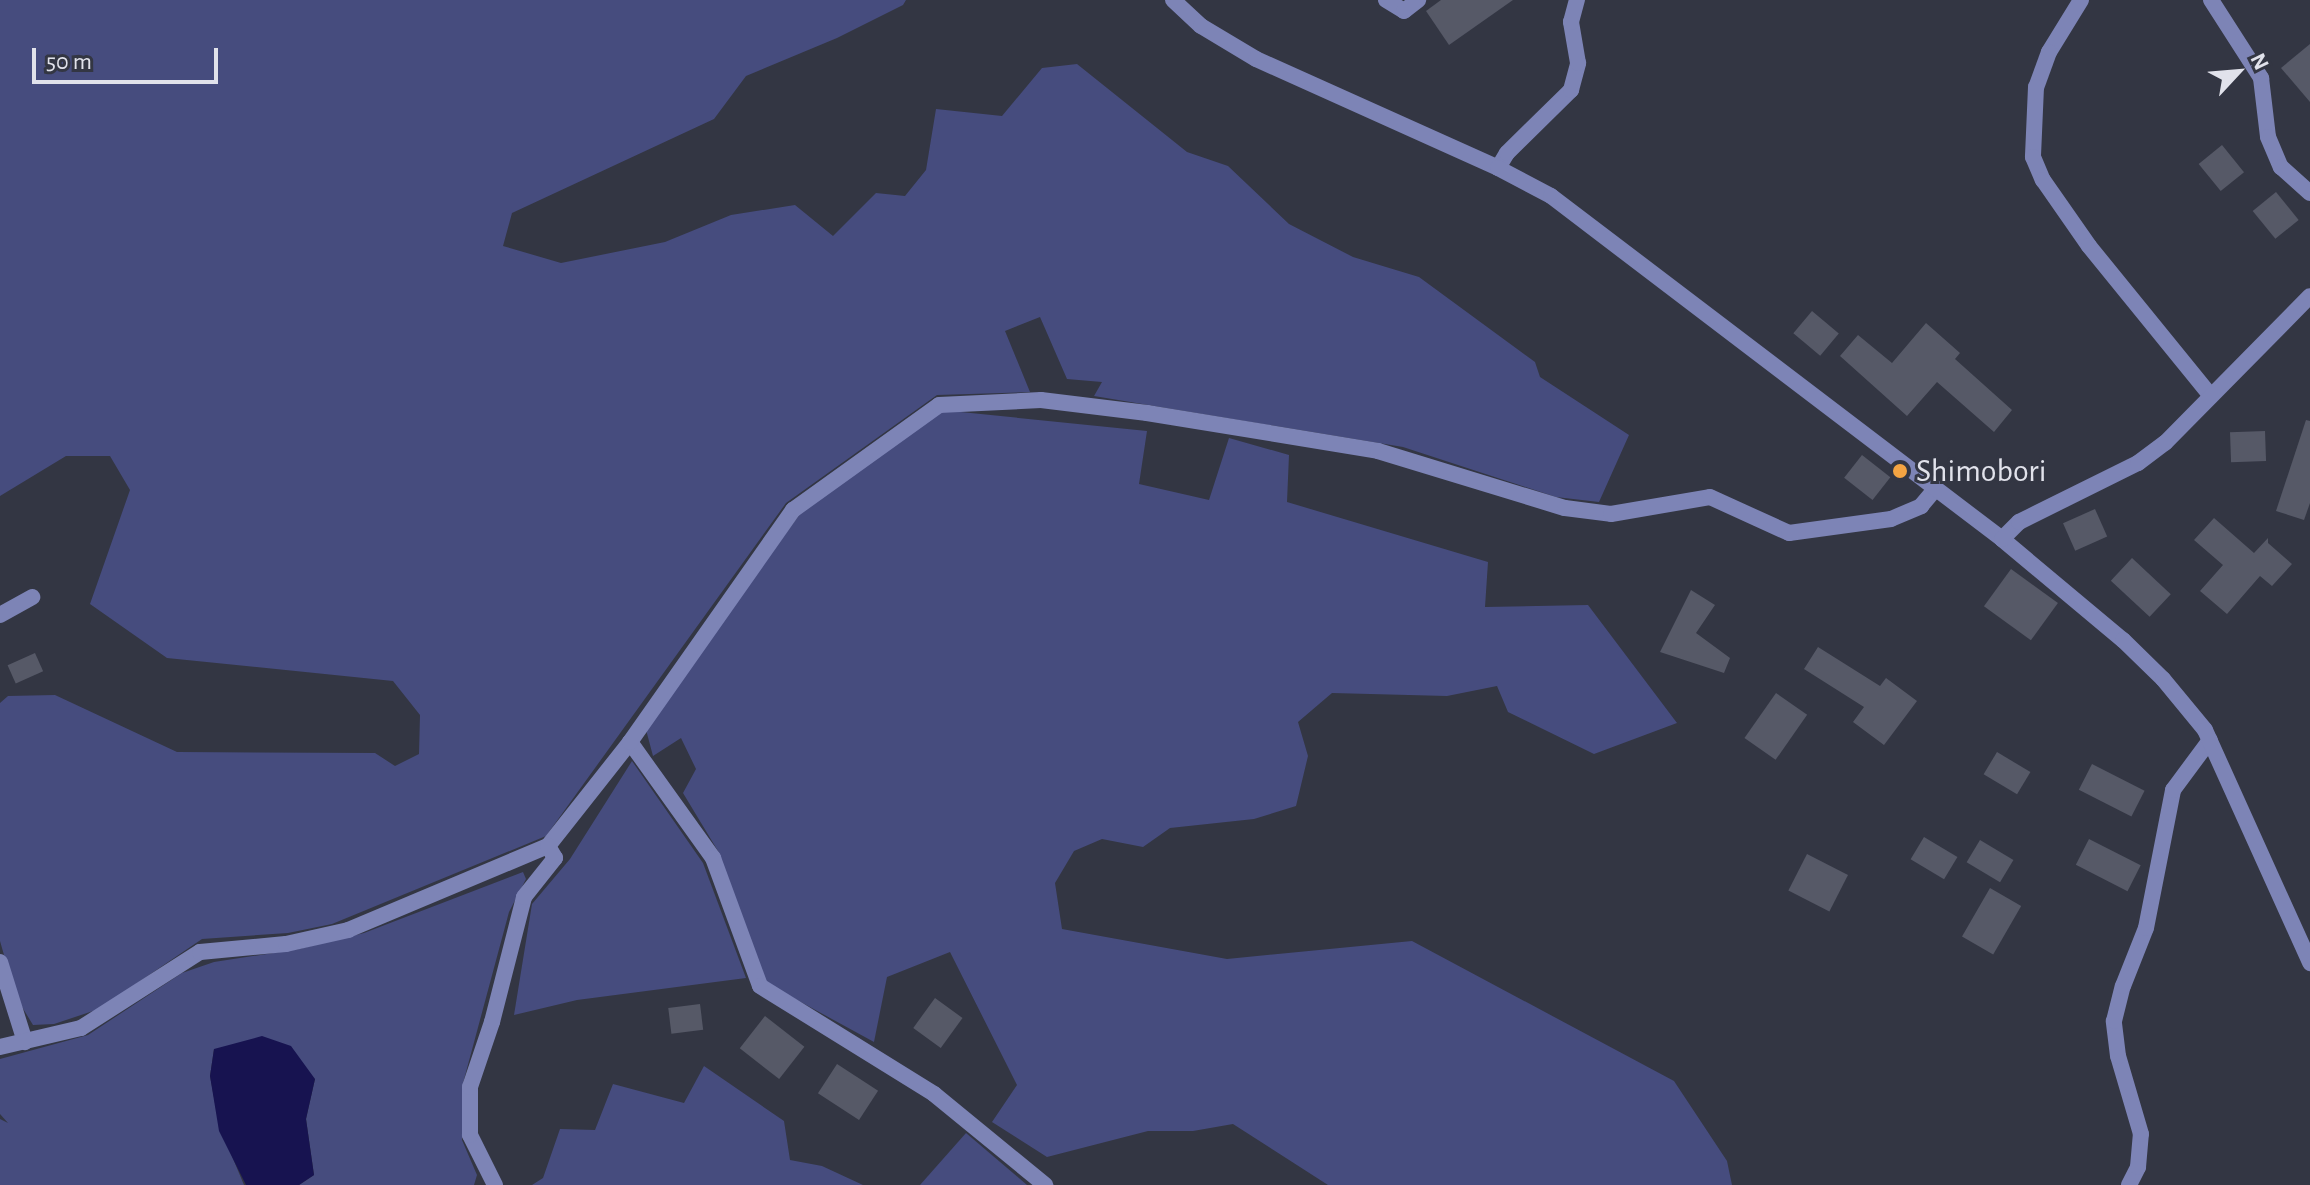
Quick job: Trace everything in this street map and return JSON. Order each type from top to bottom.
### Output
[{"type":"street","points":[[1173,0],[1201,26],[1256,59],[1498,168],[1551,196],[2002,539],[2133,649],[2188,708],[2210,740],[2310,963]]},
{"type":"street","points":[[1386,0],[1404,11],[1418,0]]},
{"type":"street","points":[[1498,168],[1507,153],[1571,90],[1578,63],[1571,22],[1577,0]]},
{"type":"street","points":[[2081,0],[2049,52],[2036,87],[2033,157],[2043,180],[2089,246],[2211,396]]},
{"type":"street","points":[[2211,0],[2261,78],[2268,137],[2281,167],[2310,193]]},
{"type":"street","points":[[2002,539],[2019,522],[2138,463],[2165,443],[2310,296]]},
{"type":"street","points":[[0,1047],[81,1028],[200,952],[286,944],[348,930],[548,846],[630,742],[793,510],[939,405],[1041,400],[1178,418],[1378,451],[1565,508],[1611,514],[1710,497],[1789,533],[1891,519],[1921,506],[1936,488]]},
{"type":"street","points":[[0,615],[32,597]]},
{"type":"street","points":[[2129,1185],[2138,1167],[2141,1134],[2118,1056],[2114,1021],[2123,986],[2146,928],[2173,790],[2210,740]]},
{"type":"street","points":[[630,742],[713,858],[760,986],[934,1094],[1045,1185]]},
{"type":"street","points":[[489,1183],[470,1135],[470,1087],[492,1022],[524,897],[555,858],[548,846]]},
{"type":"street","points":[[0,962],[25,1042]]},
{"type":"shaded area","points":[[0,0],[906,0],[903,5],[837,38],[746,76],[714,119],[512,213],[503,246],[561,263],[665,242],[731,215],[795,205],[833,236],[876,193],[905,196],[926,170],[936,109],[1002,116],[1042,68],[1077,64],[1187,152],[1228,166],[1289,224],[1353,257],[1419,277],[1535,362],[1540,377],[1629,435],[1599,502],[1556,497],[1403,447],[1094,396],[1102,382],[1067,379],[1040,317],[1005,331],[1030,392],[937,395],[786,503],[546,836],[332,924],[288,933],[202,939],[99,1009],[54,1024],[33,1025],[16,997],[0,941],[0,703],[8,696],[55,695],[177,752],[375,753],[395,766],[419,754],[420,715],[393,681],[167,658],[90,604],[130,490],[110,456],[66,456],[0,496]]},
{"type":"shaded area","points":[[941,410],[1147,431],[1139,484],[1209,500],[1229,438],[1289,455],[1287,502],[1488,562],[1485,607],[1588,605],[1677,723],[1594,754],[1508,712],[1497,686],[1447,696],[1332,693],[1298,722],[1308,756],[1296,806],[1254,819],[1170,828],[1143,847],[1102,839],[1074,851],[1055,883],[1062,929],[1227,959],[1412,941],[1674,1081],[1727,1161],[1732,1185],[1328,1185],[1233,1124],[1193,1131],[1148,1131],[1047,1157],[992,1122],[1017,1085],[950,952],[887,977],[874,1042],[766,983],[718,851],[683,793],[696,769],[681,738],[653,756],[645,726],[800,514]]},
{"type":"shaded area","points":[[632,761],[703,863],[746,978],[577,1000],[514,1015],[532,904],[570,859]]},
{"type":"shaded area","points":[[523,872],[526,879],[509,912],[462,1087],[462,1140],[477,1175],[474,1185],[299,1185],[314,1175],[306,1119],[315,1079],[214,1049],[210,1076],[219,1125],[244,1185],[0,1185],[0,1119],[8,1123],[0,1114],[0,1059],[88,1035],[182,973],[214,962],[299,949],[364,933]]},
{"type":"shaded area","points":[[262,1036],[291,1046],[315,1079],[306,1119],[314,1175],[299,1185],[246,1185],[219,1131],[210,1076],[214,1049]]},
{"type":"shaded area","points":[[704,1066],[784,1121],[790,1160],[822,1166],[863,1185],[532,1185],[543,1178],[560,1129],[595,1130],[613,1084],[684,1103]]},
{"type":"shaded area","points":[[966,1133],[1027,1185],[920,1185]]},
{"type":"building","points":[[1441,0],[1513,0],[1449,45],[1426,11]]},
{"type":"building","points":[[2310,44],[2310,102],[2281,68]]},
{"type":"building","points":[[2222,145],[2244,172],[2221,191],[2199,164]]},
{"type":"building","points":[[2276,192],[2299,220],[2275,239],[2253,211]]},
{"type":"building","points":[[1812,311],[1839,333],[1820,356],[1793,333]]},
{"type":"building","points":[[1926,323],[1960,353],[1955,359],[2012,410],[1994,432],[1937,382],[1907,416],[1840,356],[1858,335],[1892,363]]},
{"type":"building","points":[[2306,420],[2310,421],[2310,503],[2304,520],[2276,511]]},
{"type":"building","points":[[2265,431],[2266,461],[2231,462],[2230,432]]},
{"type":"building","points":[[1862,455],[1890,477],[1873,500],[1844,478]]},
{"type":"building","points":[[2095,509],[2107,536],[2075,551],[2063,523]]},
{"type":"building","points":[[2214,518],[2254,553],[2268,538],[2268,543],[2292,564],[2272,586],[2260,576],[2227,614],[2200,591],[2223,565],[2194,540]]},
{"type":"building","points":[[2132,558],[2171,594],[2150,617],[2111,581]]},
{"type":"building","points":[[2011,569],[2058,603],[2031,640],[1984,606]]},
{"type":"building","points":[[1691,590],[1715,605],[1696,633],[1730,658],[1724,673],[1660,652]]},
{"type":"building","points":[[1818,647],[1880,686],[1886,678],[1917,701],[1884,745],[1853,722],[1864,707],[1804,669]]},
{"type":"building","points":[[35,653],[43,671],[16,683],[8,665]]},
{"type":"building","points":[[1776,693],[1807,715],[1776,760],[1744,738]]},
{"type":"building","points":[[1997,752],[2030,772],[2017,794],[1984,774]]},
{"type":"building","points":[[2092,764],[2145,791],[2131,817],[2079,790]]},
{"type":"building","points":[[1924,837],[1957,857],[1944,879],[1911,859]]},
{"type":"building","points":[[2089,839],[2141,865],[2128,891],[2076,865]]},
{"type":"building","points":[[1980,840],[2013,860],[2000,882],[1967,862]]},
{"type":"building","points":[[1807,854],[1848,875],[1829,911],[1788,891]]},
{"type":"building","points":[[1990,888],[2021,906],[1993,954],[1962,936]]},
{"type":"building","points":[[935,998],[963,1018],[941,1048],[913,1028]]},
{"type":"building","points":[[700,1004],[703,1030],[671,1034],[668,1008]]},
{"type":"building","points":[[765,1016],[804,1047],[779,1079],[740,1048]]},
{"type":"building","points":[[837,1064],[878,1091],[859,1120],[818,1093]]},
{"type":"place","name":"Shimobori","points":[[1900,471]]}]
